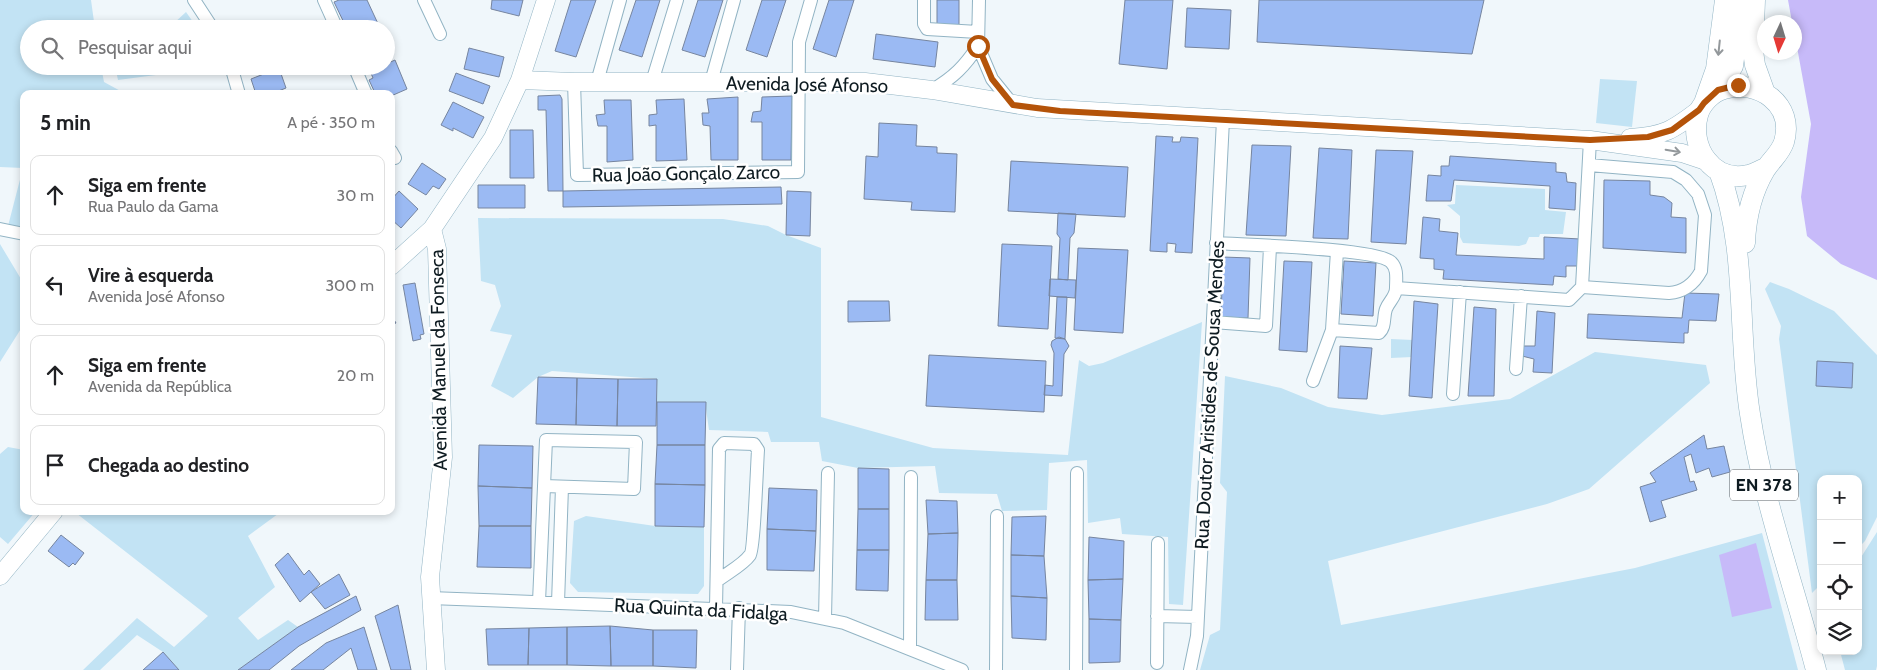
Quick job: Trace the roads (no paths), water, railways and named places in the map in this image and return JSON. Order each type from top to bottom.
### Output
[{"type":"main road","name":"EN 378","points":[[1725,0],[1716,69],[1695,138],[1713,166],[1732,211],[1742,295],[1747,395],[1759,465],[1816,670]]},
{"type":"main road","name":"EN 378","points":[[1707,101],[1733,66],[1742,0]]},
{"type":"main road","name":"EN 378","points":[[1742,295],[1746,221],[1758,182],[1766,168],[1777,157],[1784,141],[1785,123],[1777,105],[1765,93],[1755,65],[1753,51],[1755,0]]},
{"type":"main road","points":[[1707,101],[1738,85],[1752,87],[1765,93]]},
{"type":"main road","points":[[1713,166],[1739,176],[1749,175],[1766,168]]},
{"type":"street","points":[[194,0],[207,20]]},
{"type":"street","points":[[324,0],[333,20]]},
{"type":"street","points":[[424,0],[440,34]]},
{"type":"street","points":[[395,262],[432,229],[493,138],[520,80],[546,0]]},
{"type":"street","points":[[597,82],[620,0]]},
{"type":"street","points":[[652,82],[678,0]]},
{"type":"street","points":[[711,82],[734,0]]},
{"type":"street","points":[[798,82],[798,42],[811,0]]},
{"type":"street","points":[[924,0],[924,24],[927,28],[978,32]]},
{"type":"street","points":[[979,0],[978,46],[992,79],[1013,105]]},
{"type":"street","points":[[932,90],[951,79],[965,65],[978,46]]},
{"type":"street","points":[[234,75],[238,90]]},
{"type":"street","points":[[358,75],[364,90]]},
{"type":"street","name":"Avenida José Afonso","points":[[520,80],[574,82],[865,82],[932,90],[1013,105],[1060,111],[1590,140],[1675,151],[1713,166]]},
{"type":"street","name":"Rua João Gonçalo Zarco","points":[[574,82],[577,175],[798,172],[798,82]]},
{"type":"street","name":"Avenida José Afonso","points":[[1590,140],[1661,134],[1672,130],[1707,101]]},
{"type":"street","name":"Rua Doutor Aristides de Sousa Mendes","points":[[1190,670],[1198,617],[1223,120]]},
{"type":"street","points":[[1396,288],[1569,300],[1582,288],[1590,140]]},
{"type":"street","points":[[1582,288],[1669,293],[1678,292],[1685,288],[1697,278],[1701,271],[1705,216],[1701,201],[1693,186],[1673,172],[1588,165]]},
{"type":"street","points":[[0,229],[20,233]]},
{"type":"street","name":"Avenida Manuel da Fonseca","points":[[432,229],[437,249],[443,457],[432,552],[430,598],[436,670]]},
{"type":"street","points":[[1216,243],[1337,250],[1380,257],[1391,262],[1396,271],[1396,288],[1394,297],[1386,309],[1383,328],[1379,332],[1332,330]]},
{"type":"street","points":[[1213,322],[1266,326],[1270,247]]},
{"type":"street","points":[[1313,380],[1332,330],[1337,250]]},
{"type":"street","points":[[1454,394],[1460,292]]},
{"type":"street","points":[[1516,369],[1521,296]]},
{"type":"street","points":[[539,602],[544,486],[546,440],[636,442],[634,489],[544,486]]},
{"type":"street","points":[[716,608],[719,448],[724,442],[754,444],[758,450],[753,548],[749,556],[717,581]]},
{"type":"street","points":[[825,619],[828,473]]},
{"type":"street","points":[[1076,670],[1077,473]]},
{"type":"street","points":[[910,649],[911,477]]},
{"type":"street","points":[[558,603],[562,487]]},
{"type":"street","points":[[0,576],[51,515]]},
{"type":"street","points":[[996,670],[997,516]]},
{"type":"street","points":[[1157,663],[1158,543]]},
{"type":"street","name":"Rua Quinta da Fidalga","points":[[430,598],[739,608],[791,612],[844,623],[962,670]]},
{"type":"street","points":[[737,670],[739,608]]},
{"type":"street","points":[[1157,616],[1198,617]]}]
